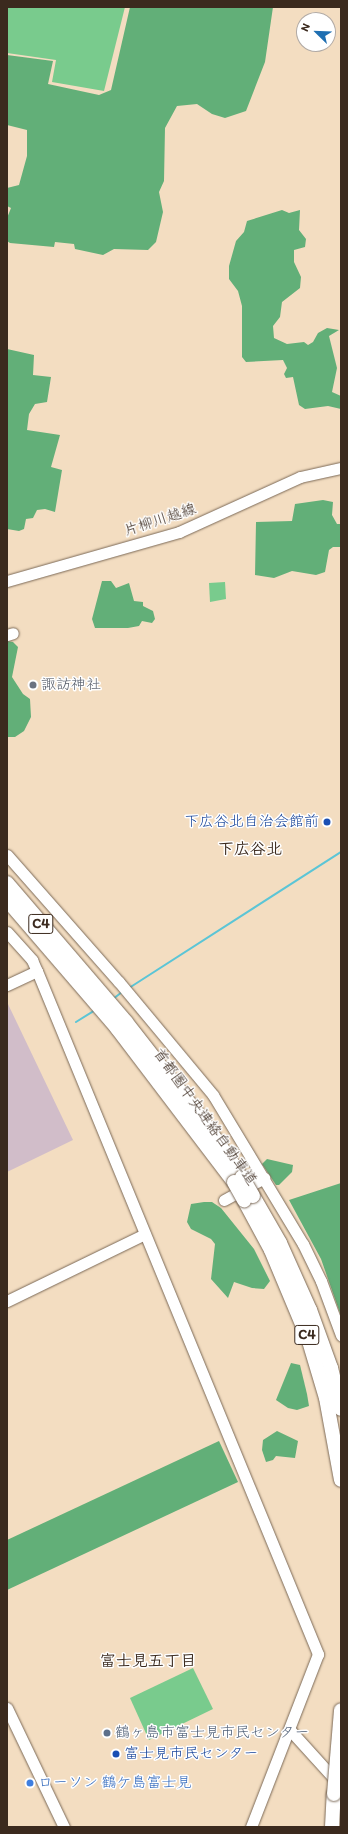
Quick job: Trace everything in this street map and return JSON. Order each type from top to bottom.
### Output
[{"type":"highway","name":"首都圏中央連絡自動車道","points":[[7,883],[72,968]]},
{"type":"highway","name":"首都圏中央連絡自動車道","points":[[7,900],[72,968],[198,1114],[249,1198],[280,1243],[310,1310],[331,1368],[341,1409]]},
{"type":"highway","name":"首都圏中央連絡自動車道","points":[[249,1198],[309,1341],[326,1398],[341,1480]]},
{"type":"highway","points":[[332,1827],[338,1790],[341,1710]]},
{"type":"street","name":"片柳川越線","points":[[7,581],[179,532],[300,476],[341,468]]},
{"type":"street","points":[[7,854],[119,982],[213,1095],[303,1244],[321,1282],[341,1335]]},
{"type":"street","points":[[7,932],[32,960],[37,971],[318,1654],[290,1730],[251,1827]]},
{"type":"street","points":[[7,985],[37,971]]},
{"type":"street","points":[[224,1200],[264,1178]]},
{"type":"street","points":[[7,1301],[145,1234]]},
{"type":"street","points":[[7,1708],[64,1827]]},
{"type":"street","points":[[290,1730],[338,1790]]},
{"type":"shaded area","points":[[7,1002],[73,1140],[7,1172]]},
{"type":"green space","points":[[7,7],[125,7],[104,91],[52,82],[56,60],[7,53]]},
{"type":"green space","points":[[130,7],[273,7],[265,62],[246,111],[225,118],[212,114],[197,104],[177,106],[165,128],[164,181],[159,192],[163,212],[156,242],[148,250],[114,249],[103,255],[75,249],[74,244],[55,242],[54,247],[10,243],[7,241],[7,218],[11,208],[7,206],[7,188],[19,185],[27,156],[27,130],[7,125],[7,55],[53,61],[48,84],[99,95],[111,90]]},
{"type":"green space","points":[[282,210],[289,213],[300,210],[299,230],[306,239],[305,247],[294,250],[294,262],[301,277],[300,288],[282,302],[280,317],[273,326],[274,338],[287,344],[304,342],[308,345],[313,342],[318,333],[327,328],[339,330],[329,336],[337,368],[332,392],[341,396],[341,409],[328,406],[305,409],[299,405],[293,377],[286,378],[284,374],[287,368],[283,360],[246,362],[242,357],[242,306],[238,291],[229,279],[229,266],[236,241],[244,232],[247,221]]},
{"type":"green space","points":[[7,349],[34,355],[33,375],[51,377],[47,402],[35,404],[29,414],[27,430],[60,435],[51,467],[62,470],[55,512],[45,509],[37,510],[33,518],[26,519],[24,529],[19,531],[7,529]]},
{"type":"green space","points":[[323,500],[333,502],[332,515],[337,524],[341,524],[341,547],[333,547],[329,550],[325,572],[316,575],[292,571],[274,578],[255,575],[256,522],[292,521],[295,504]]},
{"type":"green space","points":[[102,581],[111,581],[116,588],[129,583],[134,601],[143,602],[143,606],[153,611],[155,619],[152,623],[142,621],[139,626],[128,628],[95,628],[92,619]]},
{"type":"green space","points":[[225,582],[226,599],[210,602],[209,583]]},
{"type":"green space","points":[[7,641],[13,642],[18,647],[12,677],[23,694],[30,699],[31,717],[24,731],[15,737],[7,737]]},
{"type":"green space","points":[[267,1159],[293,1165],[292,1172],[279,1185],[276,1185],[262,1164]]},
{"type":"green space","points":[[341,1183],[341,1316],[321,1259],[289,1200]]},
{"type":"green space","points":[[212,1202],[221,1208],[254,1249],[270,1281],[264,1289],[252,1288],[234,1282],[228,1298],[211,1279],[215,1244],[211,1239],[191,1229],[187,1222],[191,1204]]},
{"type":"green space","points":[[291,1363],[300,1365],[309,1406],[297,1410],[288,1408],[276,1400]]},
{"type":"green space","points":[[277,1431],[298,1441],[295,1458],[276,1456],[273,1460],[266,1462],[262,1450],[263,1440]]},
{"type":"green space","points":[[219,1441],[238,1482],[7,1590],[7,1540]]},
{"type":"green space","points":[[193,1668],[213,1709],[149,1740],[130,1698]]},
{"type":"waterway","points":[[129,988],[341,852]]},
{"type":"waterway","points":[[113,999],[122,992]]},
{"type":"waterway","points":[[76,1022],[95,1010]]},
{"type":"place","name":"諏訪神社","points":[[33,685]]},
{"type":"place","name":"下広谷北自治会館前","points":[[327,822]]},
{"type":"place","name":"鶴ヶ島市富士見市民センター","points":[[107,1733]]},
{"type":"place","name":"富士見市民センター","points":[[116,1754]]},
{"type":"place","name":"ローソン 鶴ケ島富士見","points":[[30,1783]]},
{"type":"district","name":"下広谷北","points":[[250,849]]},
{"type":"district","name":"富士見五丁目","points":[[148,1661]]}]
